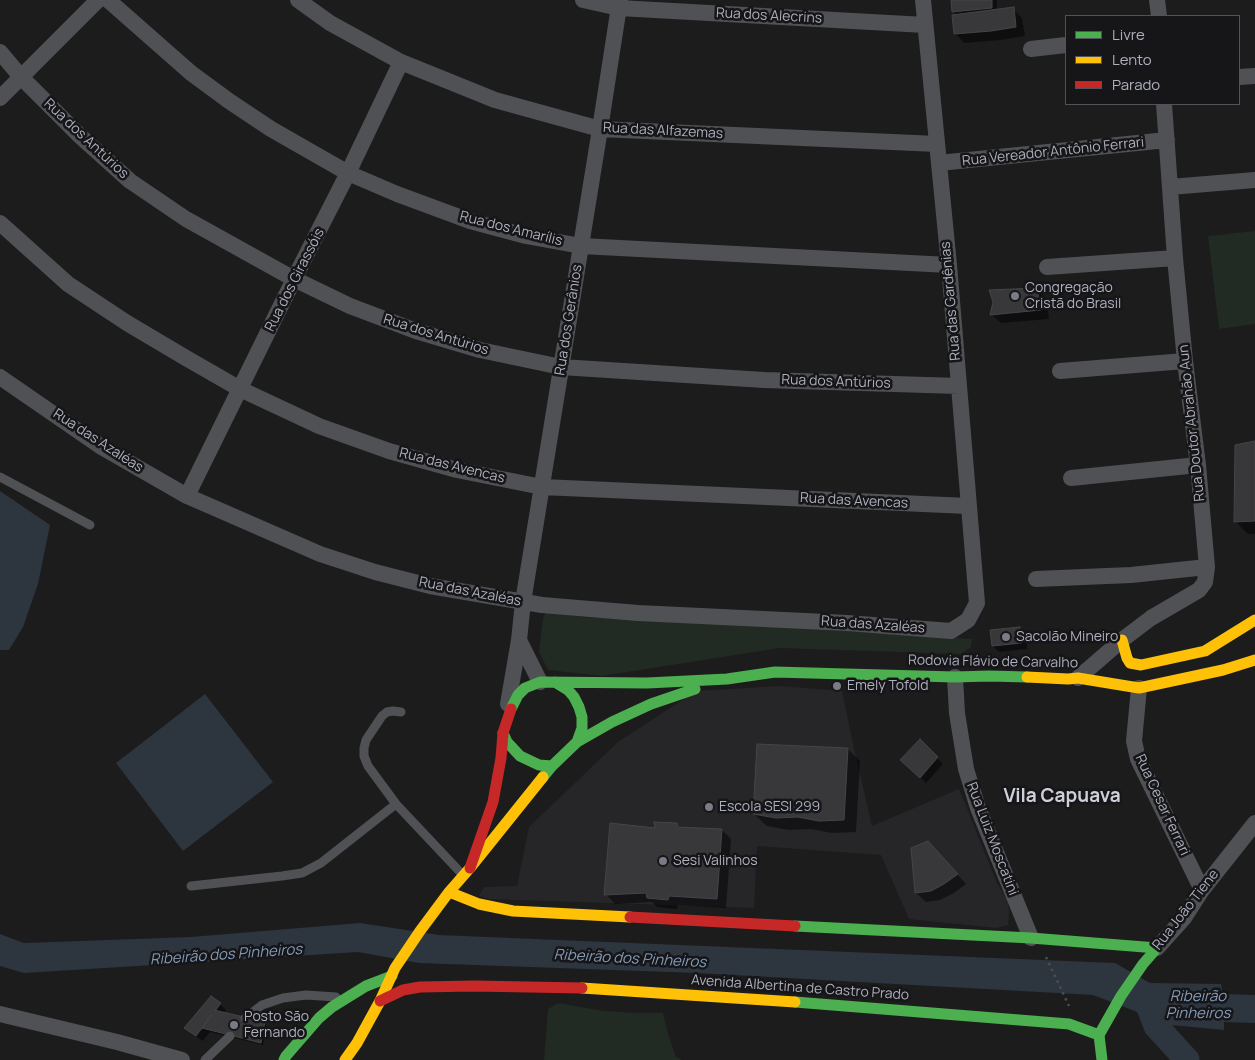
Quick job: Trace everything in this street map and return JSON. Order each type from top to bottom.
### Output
[{"type":"main road","points":[[1078,678],[1142,671],[1170,665],[1205,652],[1255,620]]},
{"type":"main road","points":[[1122,640],[1130,663],[1141,665],[1205,652]]},
{"type":"main road","name":"Rodovia Flávio de Carvalho","points":[[467,871],[493,802],[501,758],[503,733],[513,705],[518,695],[525,688],[548,682],[647,683],[727,679],[775,672],[1078,678],[1139,688],[1223,670],[1255,660]]},
{"type":"main road","points":[[1139,688],[1142,671]]},
{"type":"main road","name":"Rodovia Flávio de Carvalho","points":[[345,1060],[357,1043],[380,1001],[393,972],[420,931],[449,892],[552,766],[577,742],[612,722],[652,704],[727,679]]},
{"type":"main road","points":[[548,682],[568,690],[579,707],[582,717],[582,728],[577,742]]},
{"type":"main road","points":[[503,733],[507,742],[520,756],[539,765],[552,766]]},
{"type":"main road","points":[[449,892],[480,904],[513,910],[1031,938],[1157,948]]},
{"type":"main road","name":"Rua João Tiene","points":[[1099,1035],[1121,996],[1143,964],[1157,948]]},
{"type":"main road","points":[[284,1059],[319,1018],[332,1007],[393,972]]},
{"type":"main road","name":"Avenida Albertina de Castro Prado","points":[[380,1001],[403,990],[420,987],[575,988],[785,1001],[1069,1024],[1099,1035]]},
{"type":"main road","points":[[1099,1035],[1102,1060]]},
{"type":"street","points":[[0,98],[98,0]]},
{"type":"street","name":"Rua dos Amarílis","points":[[108,0],[191,73],[271,129],[348,173],[470,222],[526,236],[581,246],[948,265]]},
{"type":"street","name":"Rua das Alfazemas","points":[[298,0],[330,23],[400,62],[495,100],[600,128],[937,144]]},
{"type":"street","name":"Rua dos Alecrins","points":[[583,0],[925,25]]},
{"type":"street","name":"Rua das Gardênias","points":[[923,0],[959,386],[976,603]]},
{"type":"street","points":[[1157,0],[1158,15]]},
{"type":"street","name":"Rua dos Gerânios","points":[[503,733],[619,4]]},
{"type":"street","points":[[1031,49],[1065,45]]},
{"type":"street","name":"Rua dos Antúrios","points":[[0,52],[21,77],[80,136],[130,180],[186,219],[294,279],[350,306],[416,331],[480,350],[561,367],[764,380],[959,386]]},
{"type":"street","name":"Rua dos Girassóis","points":[[187,496],[348,173],[400,62]]},
{"type":"street","points":[[1240,77],[1255,76]]},
{"type":"street","name":"Rua Doutor Abrahão Aun","points":[[1078,678],[1151,618],[1199,590],[1205,582],[1207,567],[1198,465],[1175,258],[1164,105]]},
{"type":"street","name":"Rua Vereador Antônio Ferrari","points":[[939,163],[1167,140]]},
{"type":"street","points":[[1170,187],[1255,180]]},
{"type":"street","name":"Rua das Avencas","points":[[0,223],[68,284],[186,358],[240,389],[319,426],[389,451],[457,470],[542,487],[968,506]]},
{"type":"street","points":[[1048,267],[1175,258]]},
{"type":"street","points":[[1060,371],[1185,361]]},
{"type":"street","name":"Rua das Azaléas","points":[[0,377],[100,446],[187,496],[320,554],[375,572],[430,586],[524,602],[638,613],[847,623],[951,631],[968,620],[976,603]]},
{"type":"street","points":[[1071,478],[1198,465]]},
{"type":"street","points":[[1036,579],[1131,574],[1207,567]]},
{"type":"street","points":[[519,640],[548,682]]},
{"type":"street","name":"Rua Luiz Moscatini","points":[[955,677],[957,714],[966,768],[978,808],[1031,938]]},
{"type":"street","name":"Rua Cesar Ferrari","points":[[1139,688],[1134,742],[1138,759],[1202,890]]},
{"type":"street","name":"Rua João Tiene","points":[[1157,948],[1184,918],[1202,890],[1255,823]]},
{"type":"street","points":[[0,1014],[117,1042],[182,1060]]},
{"type":"lane","points":[[0,477],[90,525]]},
{"type":"lane","points":[[401,712],[387,712],[382,716],[366,740],[364,756],[368,766],[396,804],[467,871]]},
{"type":"lane","points":[[191,886],[302,872],[321,863],[396,804]]},
{"type":"lane","points":[[245,1018],[262,1005],[283,998],[306,995],[349,997]]},
{"type":"lane","points":[[205,1060],[230,1036]]},
{"type":"path","points":[[1045,956],[1071,1009]]},
{"type":"shaded area","points":[[1255,231],[1255,324],[1219,329],[1208,236]]},
{"type":"shaded area","points":[[547,610],[581,617],[738,624],[972,639],[971,647],[961,654],[780,648],[602,676],[548,670],[539,652],[543,618]]},
{"type":"shaded area","name":"Escola SESI 299","points":[[780,686],[842,691],[872,826],[959,789],[997,883],[1008,902],[1008,925],[996,928],[909,919],[881,855],[757,846],[754,908],[489,899],[479,896],[484,887],[517,886],[529,827],[619,741],[697,691]]},
{"type":"shaded area","points":[[558,1003],[604,1011],[663,1013],[676,1057],[682,1060],[544,1060],[548,1009]]},
{"type":"water","points":[[0,491],[50,525],[38,584],[23,627],[9,650],[0,650]]},
{"type":"water","points":[[205,694],[273,782],[183,851],[116,763]]},
{"type":"water","name":"Ribeirão Pinheiros","points":[[360,923],[439,935],[1115,963],[1150,983],[1221,984],[1223,994],[1255,995],[1255,1023],[1224,1022],[1224,1030],[1171,1025],[1093,995],[697,973],[419,963],[358,952],[24,973],[0,966],[0,934],[24,943],[191,937]]},
{"type":"building","points":[[951,0],[992,0],[992,8],[952,12]]},
{"type":"building","points":[[1014,7],[1016,27],[954,34],[952,15]]},
{"type":"building","name":"Congregação Cristã do Brasil","points":[[1037,288],[1041,310],[990,315],[993,302],[989,290]]},
{"type":"building","points":[[1255,441],[1255,521],[1234,522],[1235,445]]},
{"type":"building","name":"Sacolão Mineiro","points":[[1020,627],[1022,643],[992,646],[990,630]]},
{"type":"building","points":[[920,739],[938,757],[920,778],[900,760]]},
{"type":"building","points":[[757,744],[848,748],[844,820],[819,821],[798,817],[776,818],[753,814]]},
{"type":"building","name":"Sesi Valinhos","points":[[654,822],[677,823],[678,827],[722,829],[717,899],[669,896],[668,900],[647,898],[646,893],[604,895],[610,823],[655,828]]},
{"type":"building","points":[[928,841],[958,874],[931,891],[915,893],[911,848]]},
{"type":"building","points":[[211,996],[221,1003],[196,1036],[184,1028]]},
{"type":"building","name":"Posto São Fernando","points":[[214,1010],[265,1022],[261,1043],[202,1028]]},
{"type":"waterway","points":[[1147,1003],[1156,1026],[1187,1060]]},
{"type":"traffic: fast","points":[[511,709],[518,695],[525,688],[540,682],[647,683],[727,679],[775,672],[1027,677]]},
{"type":"traffic: fast","points":[[555,682],[568,690],[579,707],[582,717],[582,728],[577,742]]},
{"type":"traffic: fast","points":[[543,777],[577,742],[612,722],[651,704],[695,689]]},
{"type":"traffic: fast","points":[[503,733],[507,742],[520,756],[539,765],[552,766]]},
{"type":"traffic: fast","points":[[795,926],[1031,938],[1157,948]]},
{"type":"traffic: fast","points":[[1099,1035],[1121,996],[1143,964],[1157,948]]},
{"type":"traffic: fast","points":[[284,1060],[319,1018],[332,1007],[366,986],[392,976]]},
{"type":"traffic: fast","points":[[795,1002],[1069,1024],[1099,1035]]},
{"type":"traffic: fast","points":[[1099,1035],[1102,1060]]},
{"type":"traffic: slow","points":[[1122,640],[1130,663],[1141,665],[1205,651],[1255,620]]},
{"type":"traffic: slow","points":[[1027,677],[1078,678],[1139,688],[1223,670],[1255,660]]},
{"type":"traffic: slow","points":[[345,1060],[357,1043],[380,1001],[395,968],[420,931],[449,892],[543,777]]},
{"type":"traffic: slow","points":[[449,892],[479,904],[513,911],[630,917]]},
{"type":"traffic: slow","points":[[582,988],[795,1002]]},
{"type":"traffic: jam","points":[[470,868],[493,802],[501,758],[503,733],[511,709]]},
{"type":"traffic: jam","points":[[630,917],[795,926]]},
{"type":"traffic: jam","points":[[380,1001],[403,990],[420,987],[582,988]]},
{"type":"place","name":"Congregação Cristã do Brasil","points":[[1015,296]]},
{"type":"place","name":"Sacolão Mineiro","points":[[1006,637]]},
{"type":"place","name":"Emely Tofold","points":[[837,686]]},
{"type":"place","name":"Escola SESI 299","points":[[709,807]]},
{"type":"place","name":"Sesi Valinhos","points":[[663,861]]},
{"type":"place","name":"Posto São Fernando","points":[[234,1025]]},
{"type":"district","name":"Vila Capuava","points":[[1062,797]]},
{"type":"water label","name":"Ribeirão dos Pinheiros","points":[[226,955]]},
{"type":"water label","name":"Ribeirão dos Pinheiros","points":[[630,959]]}]
